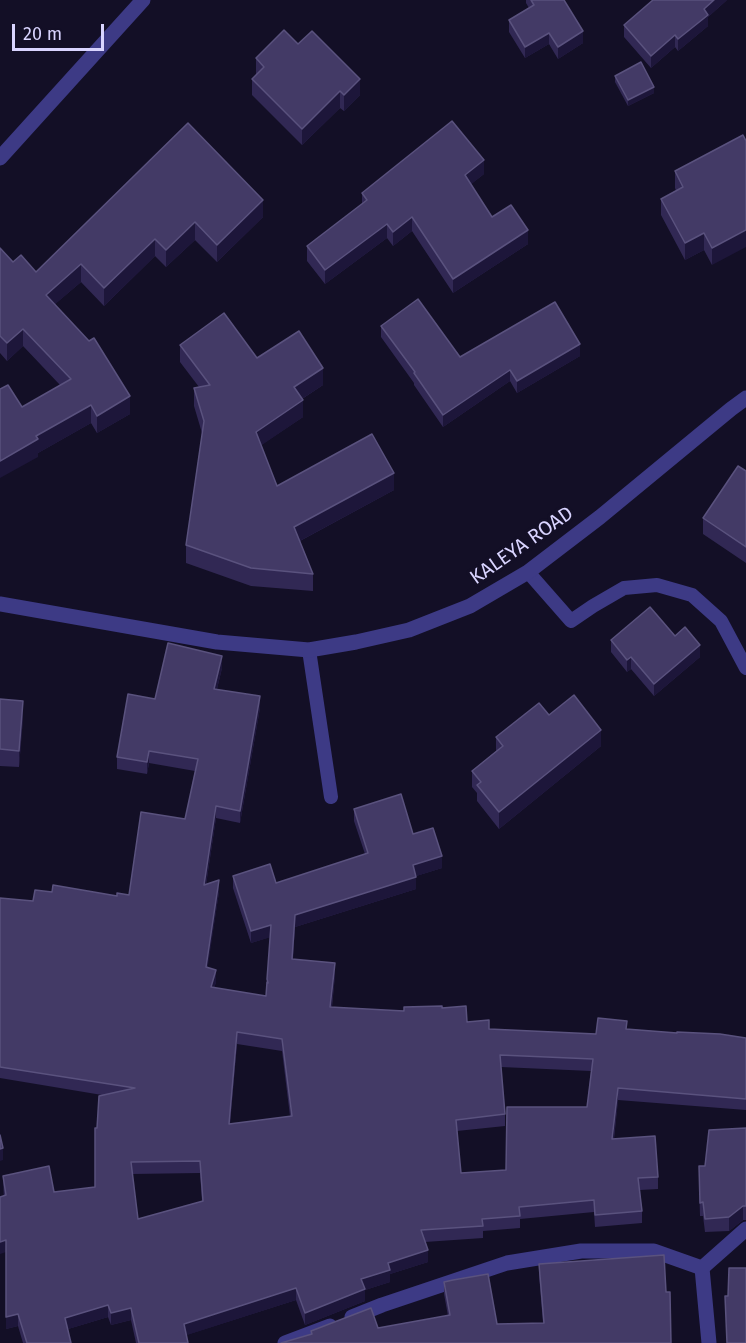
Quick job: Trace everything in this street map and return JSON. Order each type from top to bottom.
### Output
[{"type":"street","points":[[0,158],[142,0]]},
{"type":"street","name":"KALEYA ROAD","points":[[0,604],[217,642],[309,650],[410,630],[470,606],[528,572],[600,517],[746,398]]},
{"type":"street","points":[[702,1268],[746,1229]]},
{"type":"street","points":[[296,1341],[382,1305],[507,1263],[581,1251],[654,1251],[702,1268]]},
{"type":"street","points":[[702,1268],[709,1343]]},
{"type":"lane","points":[[528,572],[571,621],[624,588],[657,585],[692,596],[721,621],[746,668]]},
{"type":"lane","points":[[309,650],[331,797]]},
{"type":"building","points":[[531,0],[564,0],[583,31],[558,47],[549,33],[525,47],[509,20],[534,5]]},
{"type":"building","points":[[653,0],[714,0],[704,9],[708,15],[678,39],[675,35],[651,56],[624,25]]},
{"type":"building","points":[[284,30],[298,44],[312,31],[360,79],[344,95],[340,91],[302,129],[252,79],[264,67],[256,58]]},
{"type":"building","points":[[641,62],[654,87],[628,100],[615,76]]},
{"type":"building","points":[[452,121],[484,160],[465,175],[492,217],[511,205],[528,230],[453,279],[412,217],[393,232],[387,224],[325,270],[307,246],[367,200],[362,193]]},
{"type":"building","points":[[188,123],[263,200],[217,245],[195,222],[166,250],[155,239],[104,288],[81,264],[46,295],[89,341],[94,338],[130,396],[97,416],[91,405],[36,436],[38,439],[0,461],[0,389],[8,385],[22,407],[71,379],[23,329],[7,343],[0,336],[0,248],[13,262],[21,255],[36,272]]},
{"type":"building","points":[[743,135],[746,141],[746,230],[712,248],[704,233],[685,243],[661,199],[683,187],[675,171]]},
{"type":"building","points":[[418,299],[460,357],[555,302],[580,344],[517,381],[510,370],[443,415],[381,326]]},
{"type":"building","points":[[224,313],[257,358],[299,331],[323,368],[294,387],[303,400],[256,432],[277,486],[372,434],[394,473],[294,527],[313,574],[251,568],[186,545],[204,421],[194,388],[210,385],[180,345]]},
{"type":"building","points":[[738,466],[746,471],[746,547],[703,518]]},
{"type":"building","points":[[650,607],[675,636],[685,627],[700,645],[654,684],[631,657],[627,660],[611,640]]},
{"type":"building","points":[[168,643],[222,656],[214,689],[260,696],[240,811],[216,806],[204,885],[219,880],[206,967],[216,970],[211,987],[266,996],[271,925],[251,931],[233,876],[270,864],[276,883],[368,853],[354,809],[401,794],[413,834],[433,828],[442,856],[413,865],[416,877],[295,915],[292,959],[335,963],[330,1007],[404,1011],[404,1007],[466,1006],[467,1022],[489,1020],[489,1029],[596,1034],[598,1018],[627,1021],[626,1029],[720,1034],[746,1038],[746,1099],[618,1088],[612,1139],[655,1136],[658,1177],[638,1178],[642,1211],[595,1215],[594,1200],[519,1207],[520,1216],[482,1219],[483,1226],[421,1230],[428,1250],[388,1263],[390,1270],[361,1279],[365,1289],[305,1313],[296,1288],[184,1324],[188,1343],[139,1343],[131,1308],[111,1313],[108,1305],[65,1318],[71,1343],[27,1343],[18,1314],[6,1317],[6,1240],[0,1242],[0,1197],[6,1195],[3,1176],[49,1166],[54,1192],[95,1187],[95,1128],[97,1128],[99,1096],[135,1088],[0,1067],[0,898],[33,901],[35,890],[52,892],[53,885],[117,896],[117,893],[129,895],[141,812],[185,819],[198,759],[149,751],[147,762],[117,757],[128,694],[155,699]],"holes":[[[237,1032],[282,1039],[292,1116],[229,1124]],[[500,1055],[593,1059],[587,1107],[507,1107],[506,1170],[461,1173],[456,1120],[505,1114]],[[200,1161],[203,1201],[138,1219],[131,1162]]]},
{"type":"building","points":[[574,695],[601,730],[499,812],[477,785],[481,782],[472,771],[503,746],[496,737],[539,703],[549,715]]},
{"type":"building","points":[[0,699],[23,701],[19,751],[0,749]]},
{"type":"building","points":[[746,1128],[746,1206],[729,1217],[705,1219],[703,1202],[700,1203],[699,1166],[705,1166],[709,1130]]},
{"type":"building","points":[[664,1255],[666,1292],[670,1292],[671,1343],[281,1343],[312,1334],[311,1331],[371,1308],[378,1328],[450,1315],[444,1282],[488,1274],[497,1324],[544,1323],[539,1264]]},
{"type":"building","points":[[729,1268],[746,1268],[746,1343],[727,1343],[725,1296],[728,1296]]}]
